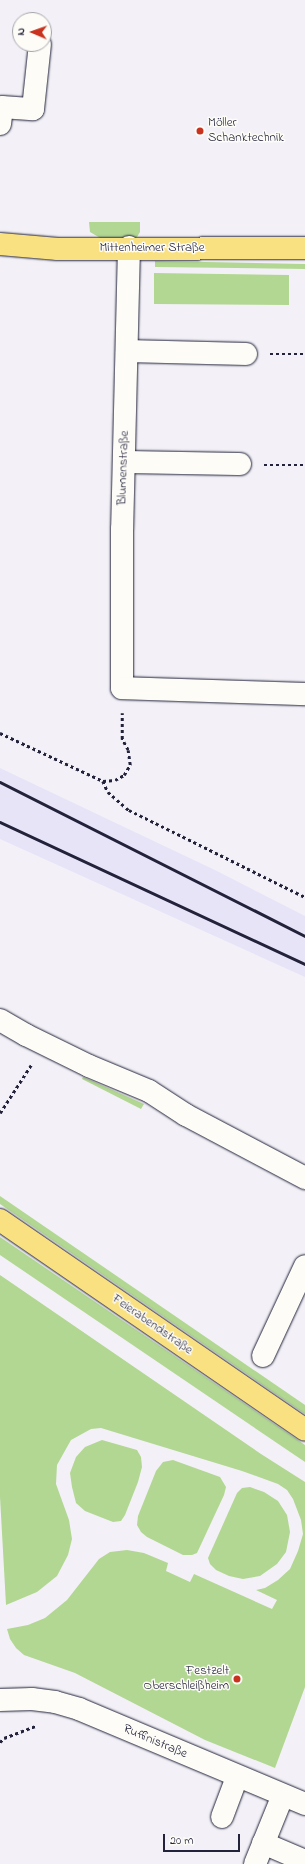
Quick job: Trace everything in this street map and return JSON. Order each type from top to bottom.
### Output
[{"type":"main road","name":"Mittenheimer Straße","points":[[0,244],[58,248],[305,248]]},
{"type":"main road","name":"Feierabendstraße","points":[[0,1220],[305,1430]]},
{"type":"street","points":[[0,124],[2,107],[33,109],[39,52]]},
{"type":"street","name":"Blumenstraße","points":[[122,696],[124,462],[129,247]]},
{"type":"street","points":[[127,352],[246,354]]},
{"type":"street","points":[[124,462],[240,464]]},
{"type":"street","points":[[122,696],[305,694]]},
{"type":"street","points":[[0,1020],[26,1035],[90,1066],[150,1091],[186,1115],[305,1178]]},
{"type":"street","points":[[263,1356],[305,1266]]},
{"type":"street","name":"Ruffinistraße","points":[[0,1700],[32,1699],[55,1702],[79,1709],[305,1804]]},
{"type":"street","points":[[222,1817],[237,1776]]},
{"type":"street","points":[[255,1864],[283,1795]]},
{"type":"street","points":[[264,1843],[305,1861]]},
{"type":"path","points":[[246,354],[305,354]]},
{"type":"path","points":[[240,464],[305,466]]},
{"type":"path","points":[[0,733],[103,780],[115,780],[124,775],[130,765],[128,750],[122,739],[122,696]]},
{"type":"path","points":[[103,780],[108,792],[129,810],[305,897]]},
{"type":"path","points":[[0,1113],[33,1062]]},
{"type":"path","points":[[0,1742],[4,1738],[18,1732],[42,1725]]},
{"type":"shaded area","points":[[0,768],[217,871],[305,916],[305,977],[0,839]]},
{"type":"green space","points":[[89,222],[140,222],[140,232],[137,237],[133,239],[102,239],[90,232]]},
{"type":"green space","points":[[155,261],[305,264],[305,269],[155,267]]},
{"type":"green space","points":[[154,273],[289,275],[289,305],[154,304]]},
{"type":"green space","points":[[83,1077],[144,1104],[141,1109],[82,1079]]},
{"type":"green space","points":[[0,1196],[305,1405],[305,1414],[0,1204]]},
{"type":"green space","points":[[0,1237],[305,1445],[305,1462],[0,1255]]},
{"type":"green space","points":[[0,1275],[261,1454],[305,1482],[305,1687],[275,1768],[205,1740],[75,1673],[24,1655],[16,1648],[10,1639],[7,1629],[28,1625],[45,1618],[67,1600],[99,1559],[110,1552],[127,1550],[144,1553],[168,1563],[166,1571],[190,1582],[194,1574],[272,1609],[277,1600],[256,1590],[265,1588],[278,1580],[290,1569],[298,1551],[303,1534],[301,1520],[293,1499],[287,1490],[278,1484],[242,1471],[101,1428],[91,1429],[71,1440],[57,1465],[56,1484],[69,1520],[72,1539],[68,1555],[57,1576],[37,1592],[6,1605],[0,1497]]},
{"type":"green space","points":[[102,1440],[137,1450],[141,1457],[142,1467],[138,1482],[125,1515],[121,1521],[113,1522],[85,1511],[76,1503],[72,1487],[70,1473],[76,1457],[85,1447]]},
{"type":"green space","points":[[173,1460],[220,1477],[226,1487],[224,1495],[197,1553],[192,1555],[183,1555],[147,1537],[141,1532],[137,1525],[138,1516],[156,1471],[163,1462]]},
{"type":"green space","points":[[250,1487],[264,1492],[278,1501],[287,1515],[290,1532],[286,1552],[277,1564],[260,1576],[243,1579],[229,1576],[216,1570],[210,1564],[208,1558],[237,1493],[242,1488]]},
{"type":"railway","points":[[0,782],[305,936]]},
{"type":"railway","points":[[0,822],[305,964]]},
{"type":"place","name":"Möller Schanktechnik","points":[[200,131]]},
{"type":"place","name":"Festzelt Oberschleißheim","points":[[237,1679]]}]
